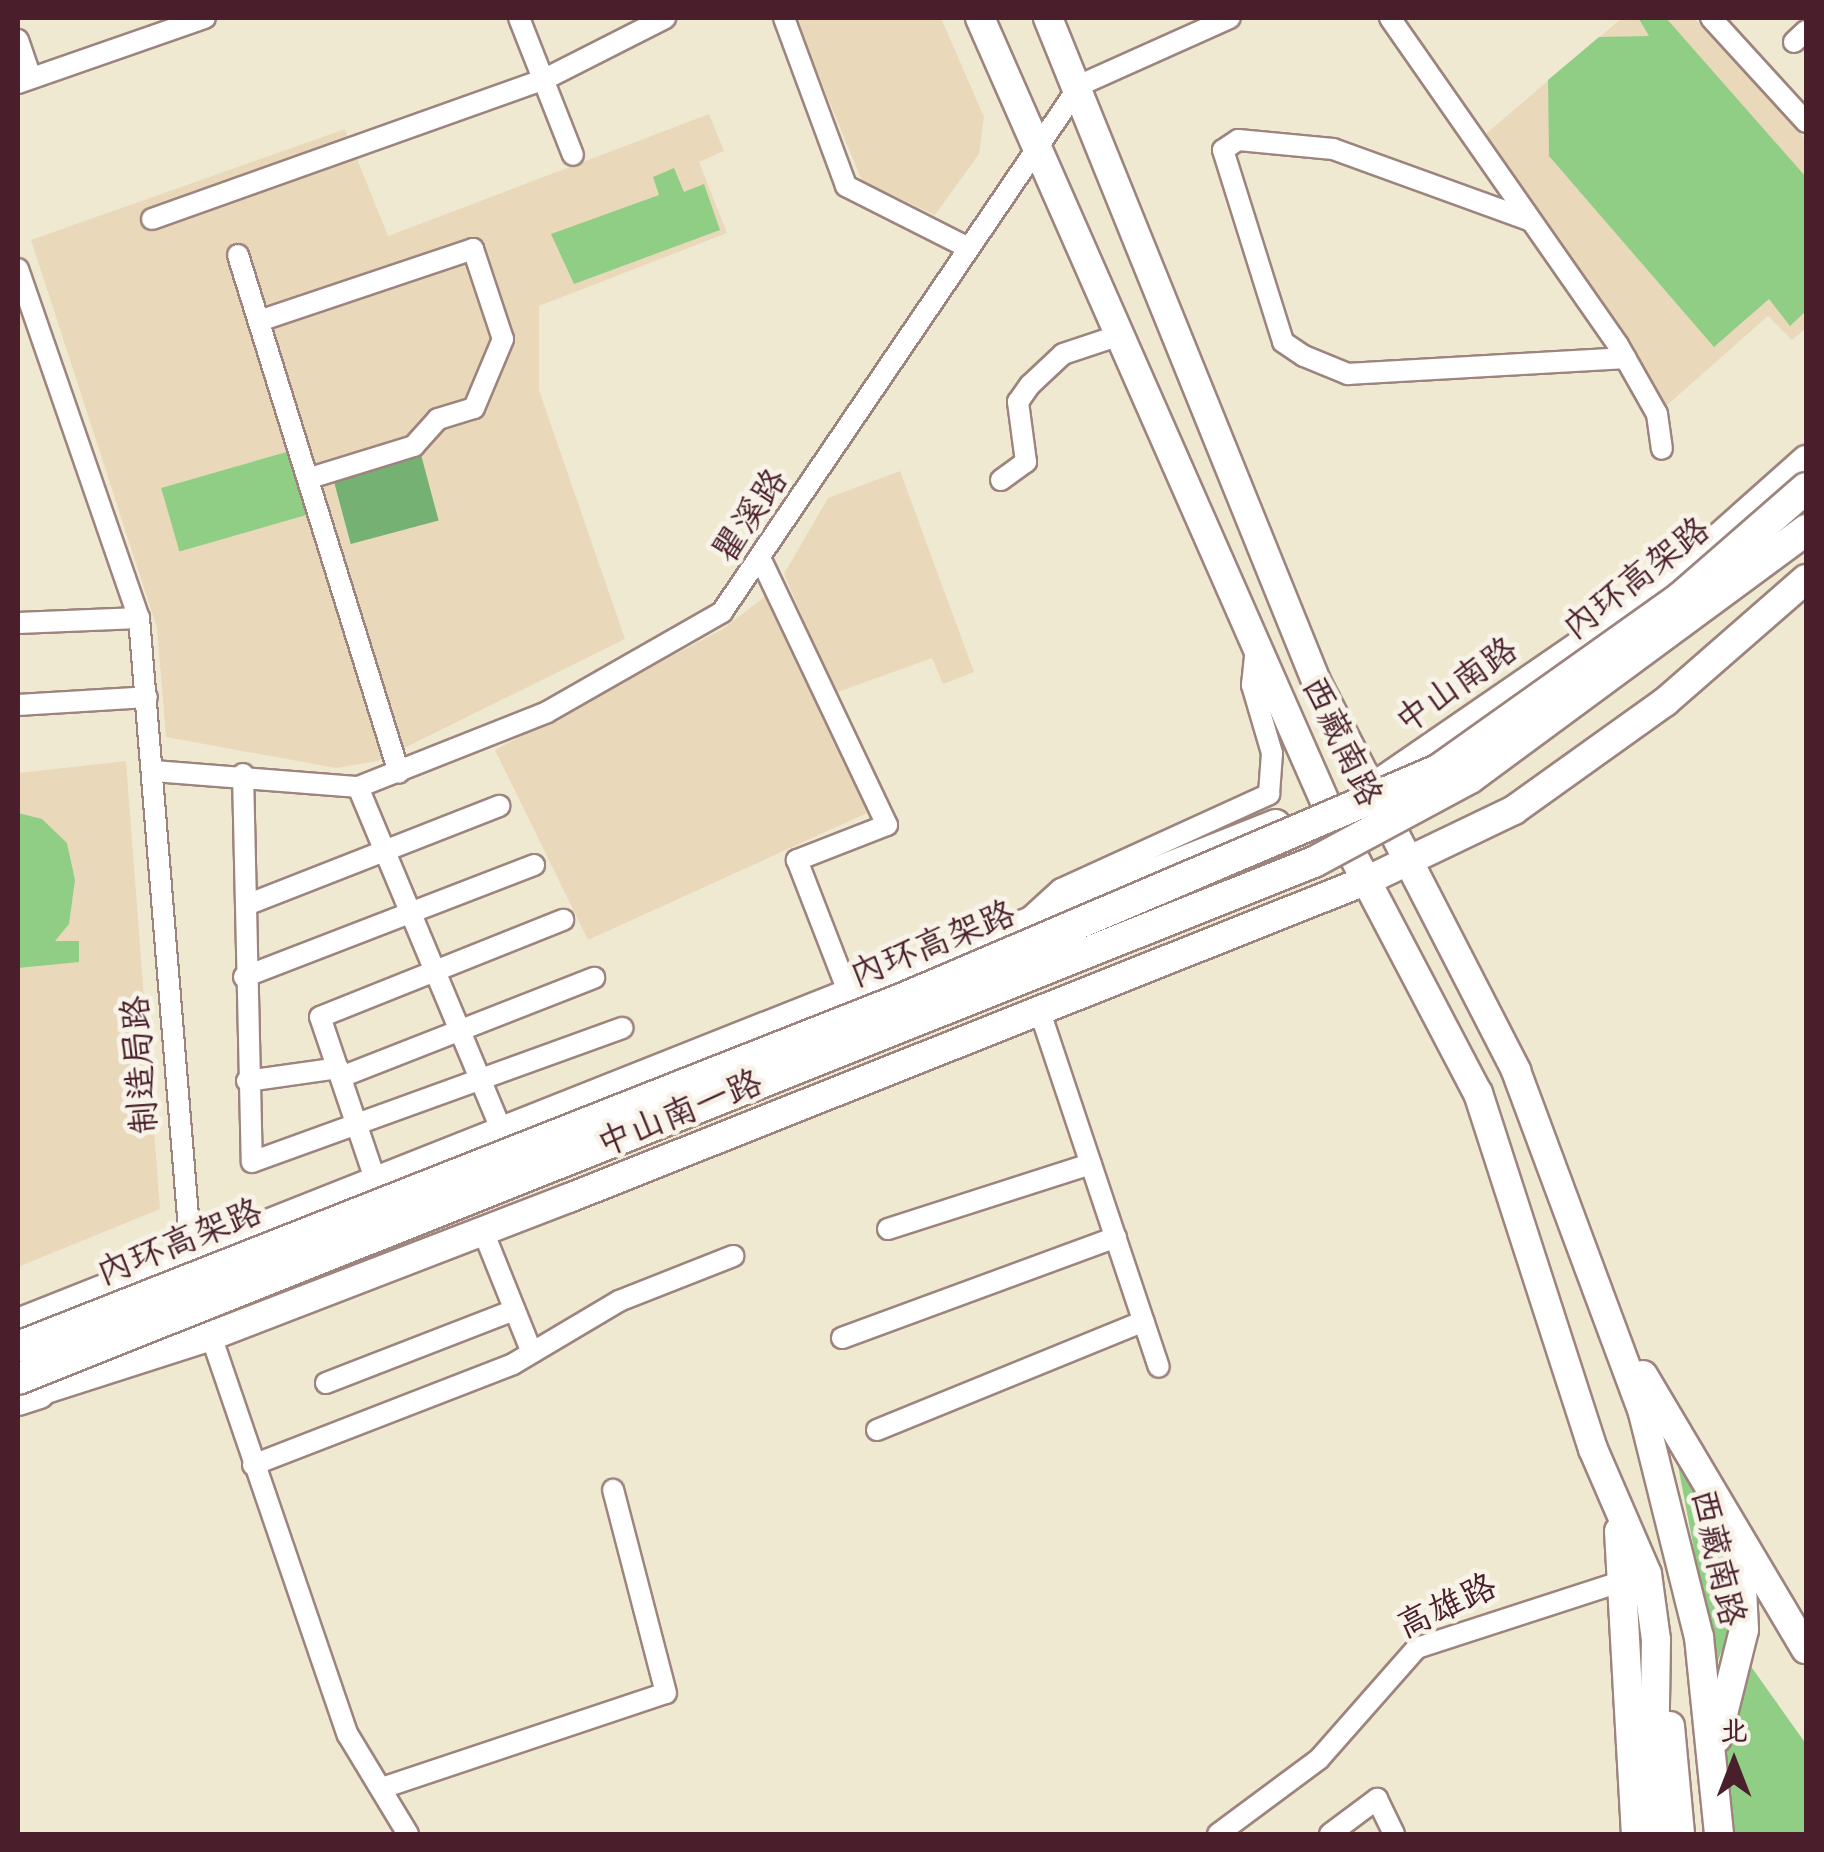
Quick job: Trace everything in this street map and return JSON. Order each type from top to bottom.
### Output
[{"type":"highway","name":"内环高架路","points":[[18,1347],[922,990],[1438,770],[1680,598],[1806,488]]},
{"type":"highway","name":"内环高架路","points":[[22,1396],[1314,862],[1470,778],[1806,530]]},
{"type":"main road","name":"西藏南路","points":[[980,18],[1037,143],[1116,336],[1326,804],[1370,878],[1478,1093],[1617,1504],[1656,1640],[1653,1834]]},
{"type":"main road","name":"西藏南路","points":[[1048,18],[1080,85],[1150,289],[1368,790],[1516,1071],[1643,1413],[1688,1589],[1712,1754],[1718,1834]]},
{"type":"main road","name":"中山南路","points":[[1326,804],[1368,790],[1659,591],[1806,460]]},
{"type":"main road","points":[[1370,878],[1514,810],[1665,702],[1806,579]]},
{"type":"main road","name":"中山南一路","points":[[18,1323],[1326,804]]},
{"type":"main road","name":"中山南一路","points":[[22,1396],[211,1336],[1040,1012],[1370,878]]},
{"type":"main road","name":"西藏南路","points":[[1602,1307],[1806,1649]]},
{"type":"main road","points":[[1712,1754],[1744,1630],[1739,1538]]},
{"type":"main road","name":"西藏南路","points":[[1636,1577],[1624,1731],[1636,1834]]},
{"type":"main road","points":[[1656,1640],[1680,1834]]},
{"type":"street","points":[[18,40],[24,81],[206,18]]},
{"type":"street","points":[[519,18],[573,156]]},
{"type":"street","points":[[152,218],[543,80],[666,18]]},
{"type":"street","points":[[784,18],[846,186],[964,245]]},
{"type":"street","name":"瞿溪路","points":[[154,771],[243,774],[358,786],[547,712],[722,612],[763,564],[964,245],[1080,85],[1230,18]]},
{"type":"street","points":[[1390,18],[1626,358],[1658,414],[1662,449]]},
{"type":"street","points":[[1711,18],[1806,122]]},
{"type":"street","points":[[1529,220],[1333,148],[1238,140],[1223,150],[1283,342],[1304,356],[1348,374],[1626,358]]},
{"type":"street","points":[[259,322],[473,249],[503,340],[474,408],[438,418],[414,446],[310,478]]},
{"type":"street","points":[[238,255],[399,773]]},
{"type":"street","name":"制造局路","points":[[18,269],[27,332],[139,618],[190,1256],[253,1465],[348,1735],[408,1834]]},
{"type":"street","points":[[1001,480],[1026,462],[1018,402],[1030,385],[1063,354],[1116,336]]},
{"type":"street","points":[[763,564],[887,824],[797,860],[849,994]]},
{"type":"street","points":[[18,623],[139,618]]},
{"type":"street","points":[[1022,925],[1061,889],[1269,794],[1272,752],[1252,685],[1256,650]]},
{"type":"street","points":[[18,705],[147,696]]},
{"type":"street","points":[[243,774],[249,904],[244,978],[252,1162],[358,1130],[622,1028]]},
{"type":"street","points":[[358,786],[502,1132]]},
{"type":"street","points":[[249,904],[499,806]]},
{"type":"street","points":[[244,978],[534,865]]},
{"type":"street","points":[[376,1182],[320,1017],[563,920]]},
{"type":"street","points":[[247,1081],[339,1073],[594,978]]},
{"type":"street","points":[[1040,1012],[1159,1367]]},
{"type":"street","points":[[888,1228],[1091,1164]]},
{"type":"street","points":[[484,1231],[532,1353]]},
{"type":"street","points":[[842,1338],[1116,1238]]},
{"type":"street","points":[[253,1465],[532,1353],[619,1300],[733,1256]]},
{"type":"street","points":[[326,1383],[514,1310]]},
{"type":"street","points":[[877,1430],[1144,1321]]},
{"type":"street","points":[[382,1788],[666,1693],[613,1490]]},
{"type":"street","name":"高雄路","points":[[1218,1834],[1318,1759],[1417,1648],[1636,1577]]},
{"type":"street","points":[[1330,1834],[1376,1798],[1394,1834]]},
{"type":"shaded area","points":[[795,18],[941,18],[984,117],[979,154],[935,215],[862,181]]},
{"type":"shaded area","points":[[1622,18],[1694,18],[1806,140],[1806,328],[1792,340],[1768,316],[1657,414],[1475,143]]},
{"type":"shaded area","points":[[709,114],[724,151],[699,162],[727,233],[539,306],[539,390],[625,639],[378,761],[336,768],[166,737],[157,628],[31,240],[345,129],[388,236]]},
{"type":"shaded area","points":[[900,471],[974,672],[943,684],[932,658],[835,693],[784,574],[828,498]]},
{"type":"shaded area","points":[[767,595],[867,813],[588,940],[495,750],[723,629]]},
{"type":"shaded area","points":[[126,761],[160,1209],[18,1267],[18,773]]},
{"type":"green space","points":[[1666,18],[1806,177],[1806,311],[1790,326],[1769,299],[1714,347],[1549,156],[1548,80],[1599,37],[1649,36],[1639,19]]},
{"type":"green space","points":[[674,168],[684,192],[704,184],[720,230],[574,284],[551,234],[659,195],[653,177]]},
{"type":"green space","points":[[290,451],[308,514],[179,551],[161,488]]},
{"type":"green space","points":[[420,451],[439,521],[351,544],[332,475]]},
{"type":"green space","points":[[18,813],[42,819],[67,843],[75,880],[69,924],[55,941],[79,941],[79,962],[18,968]]},
{"type":"green space","points":[[1676,1455],[1731,1543],[1736,1615],[1716,1665]]},
{"type":"green space","points":[[1745,1658],[1806,1744],[1806,1834],[1726,1834],[1724,1737]]}]
